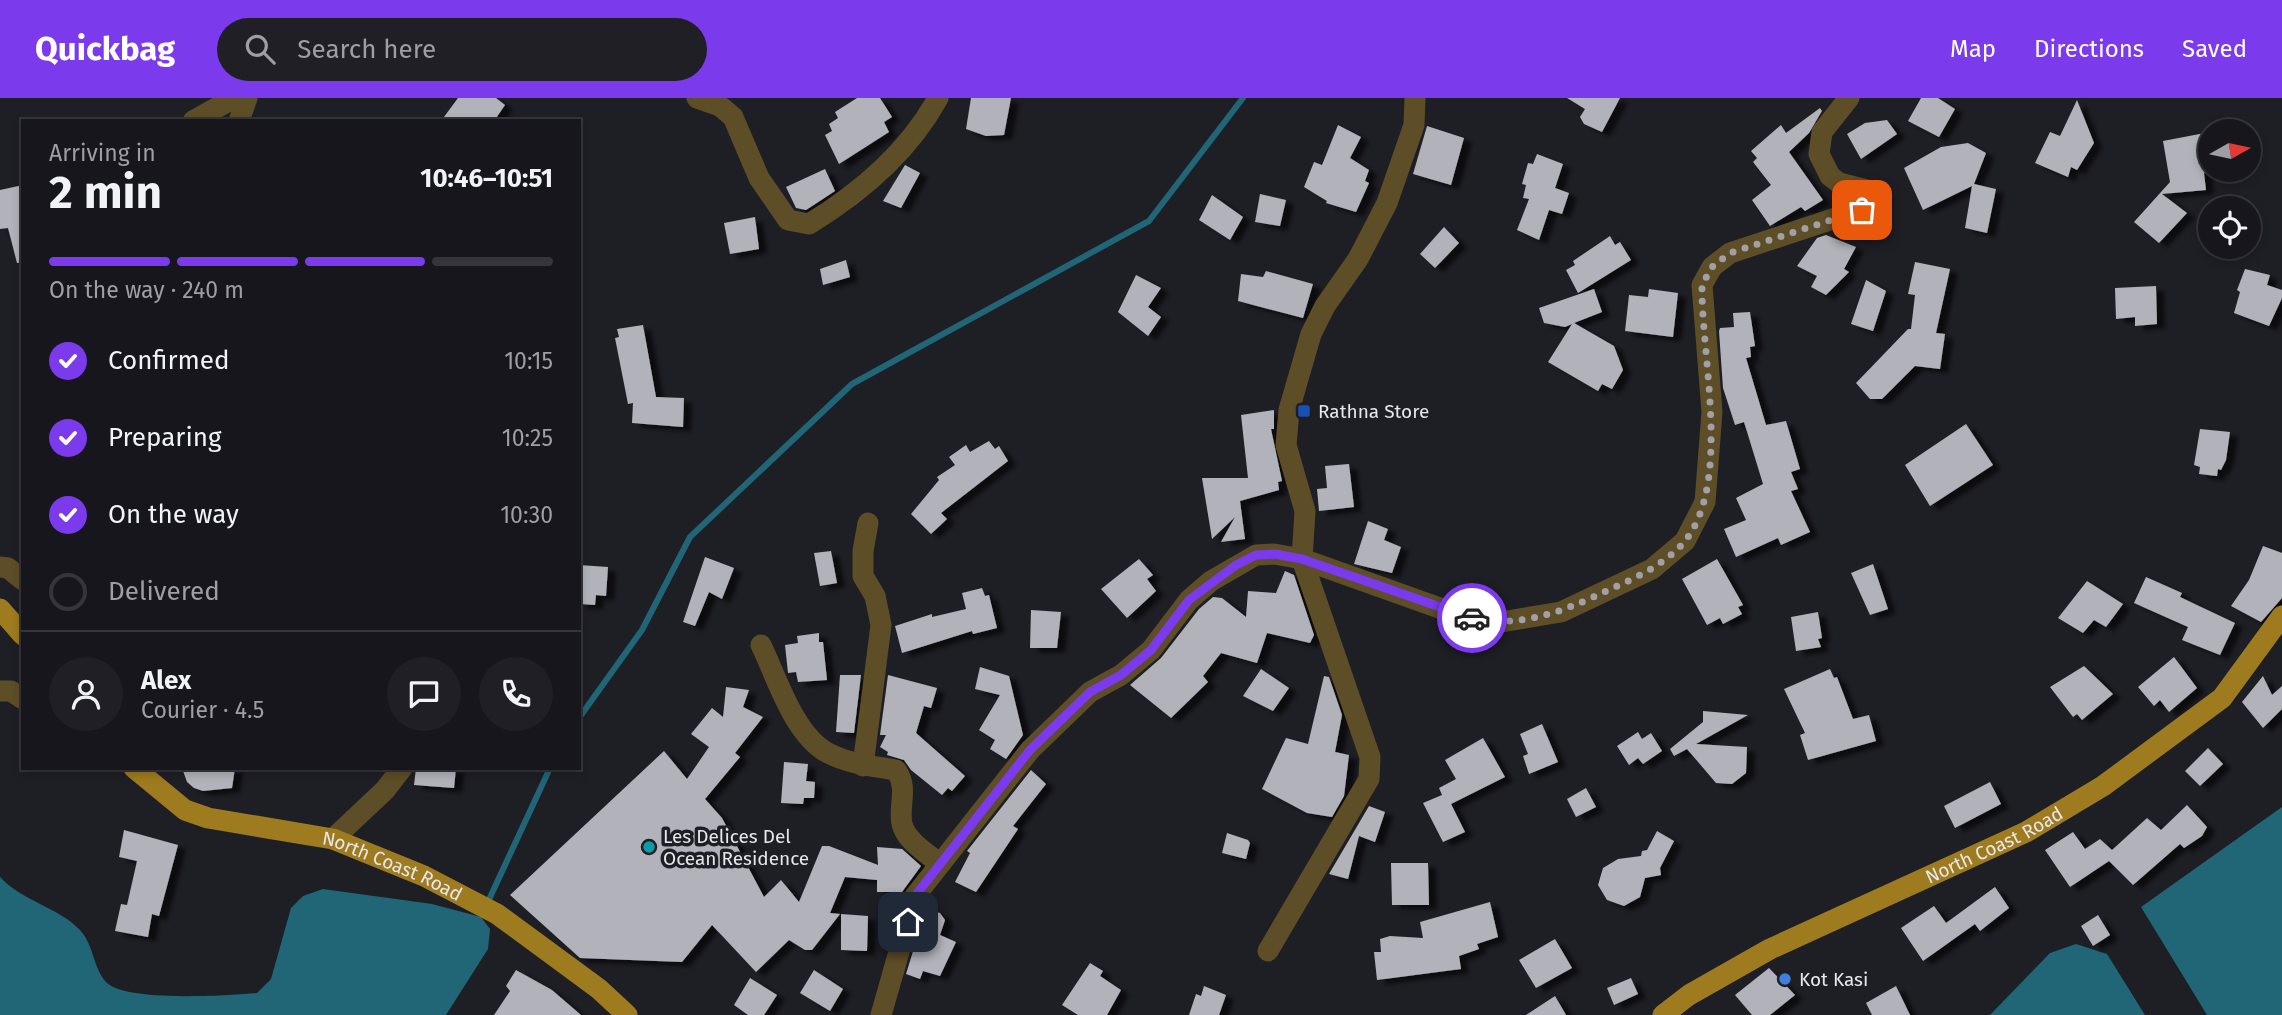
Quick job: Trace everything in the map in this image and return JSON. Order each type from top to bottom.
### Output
[{"type":"main road","points":[[0,609],[21,633]]},
{"type":"main road","name":"North Coast Road","points":[[1664,1015],[1689,995],[1770,949],[2026,832],[2103,786],[2222,698],[2282,616]]},
{"type":"main road","name":"North Coast Road","points":[[136,770],[185,810],[208,818],[333,839],[424,876],[497,914],[571,967],[627,1015]]},
{"type":"street","points":[[196,119],[234,98]]},
{"type":"street","points":[[240,119],[247,98]]},
{"type":"street","points":[[697,98],[720,106],[733,117],[759,178],[788,220],[809,224],[850,199],[922,128],[938,98]]},
{"type":"street","points":[[1268,951],[1369,779],[1370,757],[1302,559],[1305,511],[1286,445],[1289,410],[1311,334],[1325,306],[1358,259],[1387,203],[1414,125],[1415,98]]},
{"type":"street","points":[[881,1015],[915,896],[1030,750],[1090,692],[1121,675],[1151,650],[1189,600],[1211,581],[1256,555],[1275,554],[1302,559],[1462,615],[1495,623],[1561,612],[1652,569],[1685,541],[1705,502],[1712,412],[1702,285],[1712,267],[1730,253],[1878,204],[1875,192],[1839,183],[1830,176],[1819,154],[1822,132],[1849,98]]},
{"type":"street","points":[[863,766],[881,625],[875,596],[863,576],[863,551],[868,523]]},
{"type":"street","points":[[0,567],[8,568],[21,578]]},
{"type":"street","points":[[761,645],[797,723],[826,753],[863,766],[896,770],[902,780],[902,823],[908,836],[940,864]]},
{"type":"street","points":[[0,691],[11,691],[21,698]]},
{"type":"street","points":[[333,839],[385,790],[400,770]]},
{"type":"water","points":[[2282,807],[2282,1015],[2207,1015],[2141,907]]},
{"type":"water","points":[[0,877],[19,892],[71,922],[85,936],[98,970],[106,982],[133,993],[177,996],[257,993],[271,979],[291,908],[303,896],[323,889],[432,904],[481,917],[490,929],[488,949],[446,1015],[0,1015]]},
{"type":"water","points":[[2076,944],[2107,954],[2145,1015],[1990,1015],[2050,953]]},
{"type":"building","points":[[458,98],[496,98],[505,105],[495,119],[442,119]]},
{"type":"building","points":[[857,98],[880,98],[892,117],[884,122],[889,132],[839,164],[825,135],[832,131],[829,124],[838,118],[835,112]]},
{"type":"building","points":[[971,98],[1011,98],[1004,135],[986,136],[966,129]]},
{"type":"building","points":[[1567,98],[1620,98],[1602,132],[1584,124],[1580,117],[1585,109]]},
{"type":"building","points":[[1921,98],[1938,98],[1955,109],[1939,137],[1908,121]]},
{"type":"building","points":[[2077,100],[2094,143],[2077,170],[2071,167],[2068,177],[2035,163],[2050,132],[2060,136]]},
{"type":"building","points":[[1820,108],[1822,111],[1809,133],[1789,152],[1823,200],[1805,211],[1801,207],[1770,226],[1752,200],[1771,185],[1753,162],[1757,158],[1751,151],[1781,125],[1786,133]]},
{"type":"building","points":[[1887,120],[1897,134],[1861,159],[1847,134],[1865,123]]},
{"type":"building","points":[[1338,125],[1361,137],[1350,158],[1369,170],[1365,181],[1369,183],[1356,212],[1326,203],[1327,201],[1304,187],[1314,162],[1322,165]]},
{"type":"building","points":[[1427,126],[1464,138],[1451,185],[1413,174]]},
{"type":"building","points":[[2198,134],[2198,182],[2205,182],[2206,190],[2162,194],[2187,213],[2159,243],[2134,222],[2170,182],[2163,141]]},
{"type":"building","points":[[1968,143],[1986,153],[1974,184],[1996,189],[1987,233],[1965,228],[1972,186],[1923,210],[1904,168],[1941,147]]},
{"type":"building","points":[[1537,154],[1563,164],[1555,188],[1569,193],[1562,214],[1549,210],[1539,240],[1517,230],[1529,199],[1523,198],[1526,185],[1522,184],[1528,163],[1533,164]]},
{"type":"building","points":[[905,165],[920,173],[901,208],[883,201]]},
{"type":"building","points":[[825,169],[835,191],[806,210],[796,208],[786,187]]},
{"type":"building","points":[[21,185],[21,262],[17,263],[8,228],[0,229],[0,190]]},
{"type":"building","points":[[1260,194],[1286,200],[1280,226],[1255,222]]},
{"type":"building","points":[[1212,195],[1243,217],[1230,240],[1199,220]]},
{"type":"building","points":[[755,217],[759,249],[730,254],[724,223]]},
{"type":"building","points":[[1444,227],[1459,243],[1435,268],[1420,254]]},
{"type":"building","points":[[1826,235],[1856,247],[1844,269],[1849,272],[1826,295],[1811,287],[1817,276],[1797,266],[1817,238]]},
{"type":"building","points":[[1610,236],[1615,245],[1620,242],[1631,260],[1578,293],[1566,270],[1575,265],[1573,261]]},
{"type":"building","points":[[846,260],[850,277],[823,285],[820,269]]},
{"type":"building","points":[[1915,262],[1950,269],[1936,333],[1945,334],[1940,369],[1915,366],[1882,399],[1870,399],[1856,383],[1908,329],[1911,329],[1915,295],[1908,294]]},
{"type":"building","points":[[2245,269],[2270,275],[2267,285],[2282,290],[2282,298],[2269,326],[2234,313],[2240,292],[2237,290]]},
{"type":"building","points":[[1266,271],[1313,284],[1303,318],[1238,301],[1241,274],[1263,277]]},
{"type":"building","points":[[1136,275],[1161,288],[1148,307],[1161,317],[1148,336],[1118,312]]},
{"type":"building","points":[[1866,280],[1886,291],[1873,331],[1851,324]]},
{"type":"building","points":[[2156,286],[2157,324],[2135,326],[2135,317],[2116,319],[2115,288]]},
{"type":"building","points":[[1594,289],[1602,312],[1574,323],[1614,346],[1623,370],[1612,389],[1602,384],[1598,391],[1548,362],[1572,324],[1565,327],[1544,323],[1539,308]]},
{"type":"building","points":[[1649,289],[1678,293],[1673,337],[1625,331],[1629,295],[1648,297]]},
{"type":"building","points":[[1750,312],[1755,346],[1750,347],[1751,357],[1746,358],[1766,425],[1786,421],[1800,469],[1791,472],[1798,489],[1791,491],[1810,532],[1781,545],[1778,538],[1736,557],[1724,529],[1746,520],[1736,498],[1763,484],[1744,422],[1735,425],[1723,388],[1719,331],[1720,328],[1734,327],[1733,313]]},
{"type":"building","points":[[643,325],[656,397],[684,398],[683,427],[632,423],[633,403],[628,404],[615,338],[619,337],[617,329]]},
{"type":"building","points":[[1274,410],[1274,429],[1271,429],[1282,481],[1278,482],[1279,490],[1240,501],[1245,539],[1221,542],[1235,517],[1212,539],[1202,478],[1248,478],[1241,415]]},
{"type":"building","points":[[1966,424],[1993,465],[1930,506],[1905,465]]},
{"type":"building","points":[[2200,429],[2230,432],[2226,460],[2221,470],[2218,469],[2217,476],[2199,474],[2200,467],[2194,465]]},
{"type":"building","points":[[989,441],[995,449],[999,446],[1008,461],[941,513],[947,519],[931,534],[911,514],[939,480],[937,477],[955,465],[949,457],[966,445],[970,452]]},
{"type":"building","points":[[1349,464],[1354,507],[1319,511],[1317,489],[1327,488],[1325,466]]},
{"type":"building","points":[[1368,521],[1388,529],[1384,540],[1401,547],[1392,573],[1354,564]]},
{"type":"building","points":[[2263,546],[2282,553],[2282,598],[2261,622],[2231,606],[2249,580]]},
{"type":"building","points":[[831,551],[837,583],[820,586],[814,553]]},
{"type":"building","points":[[705,557],[734,568],[722,599],[709,592],[695,626],[683,622]]},
{"type":"building","points":[[1139,559],[1153,575],[1147,579],[1156,591],[1127,618],[1101,589]]},
{"type":"building","points":[[1717,559],[1743,605],[1738,607],[1742,614],[1723,624],[1720,618],[1707,625],[1682,579]]},
{"type":"building","points":[[1873,564],[1888,609],[1870,615],[1851,573]]},
{"type":"building","points":[[581,565],[608,567],[606,596],[596,595],[595,605],[581,604]]},
{"type":"building","points":[[1285,571],[1294,575],[1314,635],[1310,643],[1267,633],[1257,663],[1221,653],[1203,676],[1208,682],[1171,718],[1130,685],[1161,658],[1199,609],[1213,597],[1222,598],[1246,617],[1248,591],[1276,593]]},
{"type":"building","points":[[2146,577],[2182,593],[2180,597],[2235,623],[2220,655],[2182,640],[2188,627],[2134,603]]},
{"type":"building","points":[[2087,581],[2123,604],[2106,627],[2094,620],[2083,633],[2058,618]]},
{"type":"building","points":[[982,588],[985,596],[989,595],[997,628],[973,634],[972,631],[902,653],[895,626],[932,614],[932,617],[966,609],[962,593]]},
{"type":"building","points":[[1031,610],[1061,612],[1057,648],[1030,648]]},
{"type":"building","points":[[1818,612],[1822,638],[1818,639],[1821,647],[1796,651],[1791,617]]},
{"type":"building","points":[[819,633],[819,642],[823,642],[827,680],[798,682],[796,672],[788,673],[785,645],[798,643],[797,636]]},
{"type":"building","points":[[2174,657],[2197,688],[2169,712],[2160,700],[2154,706],[2138,687]]},
{"type":"building","points":[[2084,666],[2113,694],[2082,720],[2077,714],[2073,717],[2050,687]]},
{"type":"building","points":[[980,667],[1009,676],[1023,735],[1006,759],[990,749],[995,740],[979,730],[1000,695],[975,689]]},
{"type":"building","points":[[1261,669],[1289,688],[1273,711],[1243,696]]},
{"type":"building","points":[[1830,669],[1834,678],[1837,677],[1853,719],[1869,715],[1876,741],[1808,760],[1800,735],[1805,733],[1784,689]]},
{"type":"building","points":[[840,675],[861,675],[854,733],[836,732]]},
{"type":"building","points":[[888,675],[937,688],[931,708],[924,706],[916,733],[965,776],[952,791],[948,788],[942,795],[911,770],[904,760],[887,755],[888,752],[880,747],[886,735],[880,735]]},
{"type":"building","points":[[1324,676],[1329,677],[1342,715],[1335,752],[1349,755],[1344,796],[1332,817],[1307,813],[1262,789],[1286,738],[1308,744]]},
{"type":"building","points":[[2263,676],[2272,695],[2282,686],[2282,709],[2263,728],[2242,702]]},
{"type":"building","name":"Les Delices Del Ocean Residence","points":[[726,687],[749,690],[743,707],[763,717],[735,753],[740,757],[705,799],[722,818],[764,897],[781,880],[799,902],[822,846],[829,846],[878,865],[877,847],[902,849],[921,866],[902,892],[877,892],[877,880],[845,877],[830,913],[840,914],[812,950],[805,950],[789,940],[756,972],[712,925],[682,962],[580,958],[510,895],[664,751],[687,779],[709,747],[691,734],[712,708],[723,717]]},
{"type":"building","points":[[1703,711],[1748,715],[1696,744],[1747,747],[1746,773],[1732,784],[1716,783],[1687,749],[1674,756],[1670,749],[1703,722]]},
{"type":"building","points":[[1542,724],[1558,762],[1529,774],[1523,756],[1528,754],[1520,734]]},
{"type":"building","points":[[1638,732],[1642,739],[1651,733],[1662,751],[1643,764],[1638,758],[1629,765],[1617,746]]},
{"type":"building","points":[[1483,738],[1505,777],[1451,804],[1465,832],[1443,842],[1423,803],[1442,795],[1439,788],[1456,779],[1445,760]]},
{"type":"building","points":[[2208,748],[2223,764],[2200,786],[2185,771]]},
{"type":"building","points":[[784,762],[808,764],[806,781],[815,782],[814,798],[804,798],[803,804],[781,803]]},
{"type":"building","points":[[183,770],[235,770],[232,788],[203,791],[187,782]]},
{"type":"building","points":[[416,770],[456,770],[454,788],[414,785]]},
{"type":"building","points":[[1031,770],[1046,784],[1013,826],[1018,829],[976,892],[955,882],[970,853],[967,851]]},
{"type":"building","points":[[1990,782],[2001,804],[1955,828],[1944,806]]},
{"type":"building","points":[[1586,788],[1596,807],[1576,817],[1567,799]]},
{"type":"building","points":[[2187,805],[2207,827],[2202,836],[2184,848],[2180,844],[2133,885],[2109,861],[2070,887],[2045,850],[2073,832],[2085,849],[2100,839],[2112,850],[2147,818],[2161,830]]},
{"type":"building","points":[[1369,806],[1385,812],[1375,842],[1359,836],[1348,879],[1329,874]]},
{"type":"building","points":[[124,830],[178,845],[159,916],[152,914],[148,937],[115,931],[121,904],[127,905],[137,861],[119,857]]},
{"type":"building","points":[[1657,831],[1674,841],[1660,868],[1661,875],[1645,878],[1640,897],[1624,906],[1607,900],[1598,885],[1603,868],[1618,859],[1641,856]]},
{"type":"building","points":[[1227,833],[1248,840],[1250,843],[1246,859],[1222,853]]},
{"type":"building","points":[[1391,863],[1428,863],[1429,905],[1392,905]]},
{"type":"building","points":[[1995,887],[2009,908],[1980,931],[1975,924],[1923,961],[1901,928],[1934,906],[1946,923]]},
{"type":"building","points":[[1490,902],[1498,937],[1477,944],[1479,949],[1459,956],[1461,969],[1377,980],[1374,952],[1381,952],[1380,939],[1390,936],[1423,938],[1420,922]]},
{"type":"building","points":[[926,909],[940,913],[945,920],[940,935],[956,942],[940,976],[923,971],[920,979],[906,974]]},
{"type":"building","points":[[841,914],[868,916],[867,951],[841,950]]},
{"type":"building","points":[[2098,915],[2110,935],[2093,946],[2081,926]]},
{"type":"building","points":[[1555,939],[1572,968],[1536,988],[1519,960]]},
{"type":"building","points":[[1090,963],[1103,971],[1100,976],[1121,990],[1107,1015],[1078,1015],[1062,1005]]},
{"type":"building","points":[[1769,968],[1795,995],[1770,1015],[1752,1015],[1735,995]]},
{"type":"building","points":[[516,970],[552,990],[581,1015],[494,1015],[510,991],[506,986]]},
{"type":"building","points":[[814,970],[843,989],[830,1011],[800,993]]},
{"type":"building","points":[[750,978],[777,995],[764,1015],[748,1015],[734,1005]]},
{"type":"building","points":[[1631,978],[1638,994],[1614,1005],[1607,988]]},
{"type":"building","points":[[1204,986],[1226,995],[1219,1015],[1189,1015],[1196,994],[1201,996]]},
{"type":"building","points":[[1896,986],[1910,1015],[1872,1015],[1866,1003]]},
{"type":"building","points":[[1555,996],[1566,1015],[1526,1015]]},
{"type":"waterway","points":[[581,715],[642,630],[690,537],[852,384],[1149,221],[1243,98]]},
{"type":"waterway","points":[[486,906],[549,770]]},
{"type":"way so far","points":[[1472,618],[1495,623],[1561,612],[1652,569],[1685,541],[1705,502],[1712,412],[1702,285],[1712,267],[1730,253],[1790,231],[1862,210]]},
{"type":"place","name":"Rathna Store","points":[[1304,411]]},
{"type":"place","name":"Les Delices Del Ocean Residence","points":[[649,847]]},
{"type":"place","name":"Kot Kasi","points":[[1785,979]]},
{"type":"route","points":[[908,922],[915,896],[1030,750],[1090,692],[1121,675],[1151,650],[1189,600],[1236,565],[1256,555],[1275,554],[1302,559],[1472,618]]}]
